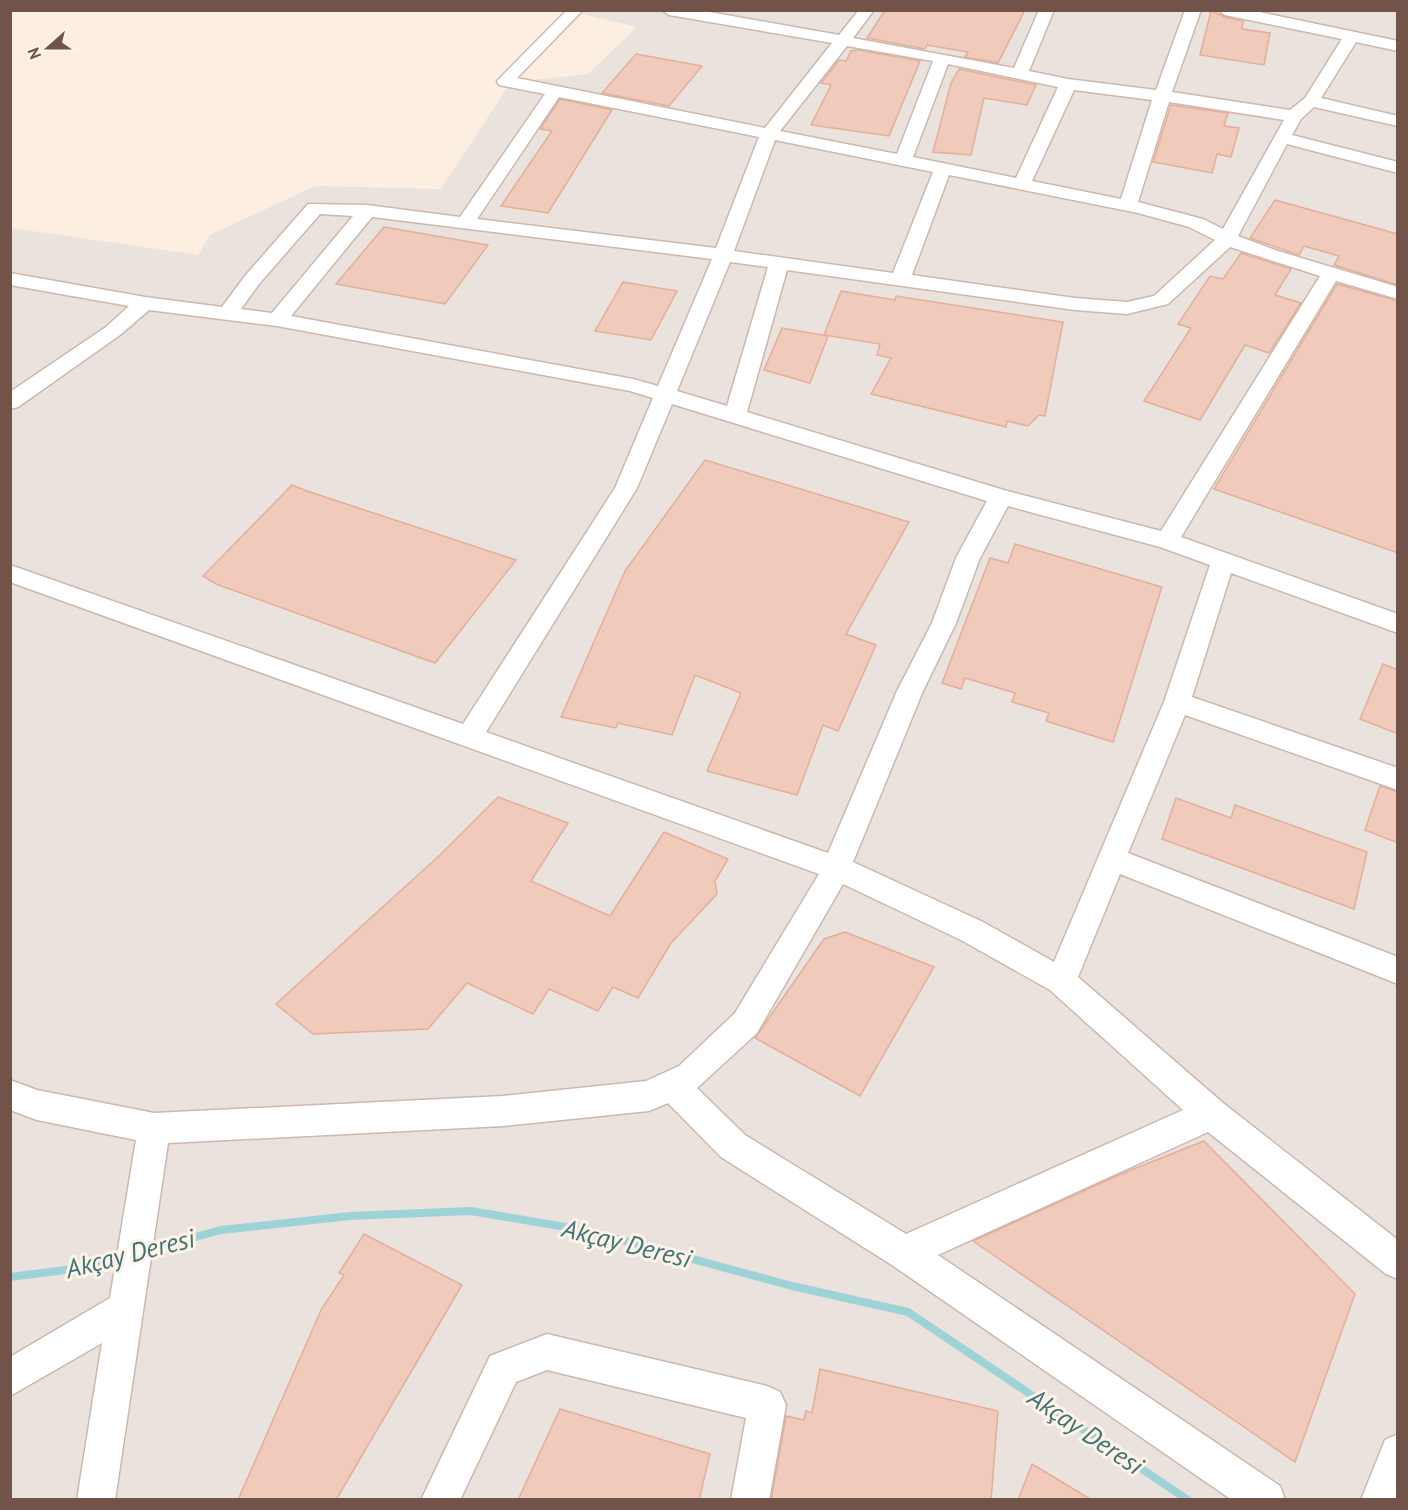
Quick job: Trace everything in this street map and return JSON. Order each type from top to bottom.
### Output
[{"type":"street","points":[[576,10],[505,81],[1128,206],[1196,224],[1227,239],[1398,293]]},
{"type":"street","points":[[669,10],[942,58],[1068,84],[1294,116]]},
{"type":"street","points":[[468,737],[626,488],[667,395],[768,135],[867,10]]},
{"type":"street","points":[[1020,73],[1047,10]]},
{"type":"street","points":[[1128,206],[1162,96],[1193,10]]},
{"type":"street","points":[[1225,10],[1259,14],[1398,46]]},
{"type":"street","points":[[228,313],[252,280],[315,208],[367,211],[723,255],[1075,304],[1128,308],[1161,300],[1227,239],[1294,116],[1311,101],[1352,36]]},
{"type":"street","points":[[903,161],[942,58]]},
{"type":"street","points":[[1022,184],[1068,84]]},
{"type":"street","points":[[465,223],[555,91]]},
{"type":"street","points":[[1311,101],[1398,121]]},
{"type":"street","points":[[1284,138],[1398,168]]},
{"type":"street","points":[[900,280],[942,168]]},
{"type":"street","points":[[277,320],[367,211]]},
{"type":"street","points":[[735,416],[778,263]]},
{"type":"street","points":[[1167,542],[1331,273]]},
{"type":"street","points":[[10,279],[145,303],[277,320],[633,385],[1001,497],[1167,542],[1398,624]]},
{"type":"street","points":[[10,402],[113,331],[145,303]]},
{"type":"street","points":[[10,1095],[37,1105],[154,1128],[503,1112],[649,1096],[690,1076],[746,1023],[837,868],[910,691],[944,623],[968,558],[1001,497]]},
{"type":"street","points":[[1061,981],[1177,702],[1223,562]]},
{"type":"street","points":[[10,573],[837,868],[972,931],[1061,981],[1211,1114],[1398,1262]]},
{"type":"street","points":[[1177,702],[1398,780]]},
{"type":"street","points":[[1112,859],[1398,971]]},
{"type":"street","points":[[672,1085],[734,1146],[904,1253],[1266,1500]]},
{"type":"street","points":[[904,1253],[1211,1114]]},
{"type":"street","points":[[96,1500],[154,1128]]},
{"type":"street","points":[[10,1378],[127,1293]]},
{"type":"street","points":[[440,1500],[503,1369],[547,1352],[767,1405],[750,1500]]},
{"type":"street","points":[[1380,1500],[1398,1453]]},
{"type":"shaded area","points":[[570,11],[1397,11],[1397,1499],[11,1500],[11,228],[198,255],[210,235],[315,186],[441,189],[511,82],[588,74],[637,27]]},
{"type":"building","points":[[885,10],[1025,10],[998,63],[965,57],[968,52],[927,45],[925,49],[867,38]]},
{"type":"building","points":[[1211,11],[1243,21],[1242,29],[1270,33],[1264,65],[1200,55]]},
{"type":"building","points":[[859,50],[920,61],[889,136],[811,125],[831,85],[821,83],[839,60],[846,61],[851,51]]},
{"type":"building","points":[[636,54],[702,66],[669,106],[602,93]]},
{"type":"building","points":[[959,69],[1036,85],[1027,105],[984,98],[971,155],[933,152],[951,83]]},
{"type":"building","points":[[560,99],[612,110],[548,213],[501,206],[552,131],[540,129]]},
{"type":"building","points":[[1171,105],[1228,113],[1224,126],[1239,128],[1231,157],[1217,154],[1212,173],[1153,162]]},
{"type":"building","points":[[1275,200],[1398,234],[1398,285],[1334,265],[1339,256],[1304,246],[1299,255],[1250,238]]},
{"type":"building","points":[[384,227],[488,245],[445,304],[336,284]]},
{"type":"building","points":[[1241,253],[1291,269],[1275,295],[1301,303],[1269,353],[1245,345],[1200,420],[1144,401],[1191,328],[1178,324],[1210,276],[1223,279]]},
{"type":"building","points":[[623,282],[677,291],[651,340],[595,331]]},
{"type":"building","points":[[1337,284],[1398,301],[1398,553],[1214,489]]},
{"type":"building","points":[[841,291],[895,300],[896,296],[1063,322],[1045,416],[1039,415],[1028,426],[1007,421],[1006,427],[871,394],[891,358],[877,355],[880,344],[824,335]]},
{"type":"building","points":[[782,328],[828,336],[810,383],[764,370]]},
{"type":"building","points":[[705,460],[909,522],[846,634],[876,645],[838,731],[823,725],[797,795],[707,771],[741,693],[695,675],[672,735],[618,723],[616,728],[561,717],[625,571]]},
{"type":"building","points":[[292,485],[516,560],[435,663],[216,584],[203,576]]},
{"type":"building","points":[[1015,544],[1162,587],[1113,742],[1046,721],[1049,713],[1012,702],[1015,693],[965,678],[961,689],[942,683],[990,558],[1008,563]]},
{"type":"building","points":[[1383,664],[1398,670],[1398,734],[1360,719]]},
{"type":"building","points":[[1380,786],[1398,792],[1398,843],[1365,830]]},
{"type":"building","points":[[498,797],[568,823],[531,881],[610,916],[664,832],[728,859],[715,881],[717,894],[671,943],[638,998],[613,987],[598,1011],[549,989],[533,1014],[467,983],[428,1029],[313,1034],[276,1004],[440,855]]},
{"type":"building","points":[[1176,798],[1231,818],[1235,805],[1367,852],[1354,909],[1162,839]]},
{"type":"building","points":[[845,932],[934,967],[860,1096],[755,1038],[824,939]]},
{"type":"building","points":[[1204,1141],[1355,1294],[1295,1462],[973,1241],[1121,1174]]},
{"type":"building","points":[[364,1234],[462,1285],[336,1500],[238,1500],[321,1310],[344,1275],[339,1273]]},
{"type":"building","points":[[820,1369],[998,1411],[991,1500],[771,1500],[786,1416],[804,1420],[806,1411],[812,1413]]},
{"type":"building","points":[[560,1409],[710,1454],[699,1500],[518,1500]]},
{"type":"building","points":[[1032,1464],[1092,1500],[1018,1500]]},
{"type":"waterway","name":"Akçay Deresi","points":[[144,1251],[221,1230],[350,1216],[471,1211],[589,1231],[792,1286],[908,1312],[1188,1500]]},
{"type":"waterway","name":"Akçay Deresi","points":[[10,1277],[89,1267],[125,1257]]}]
